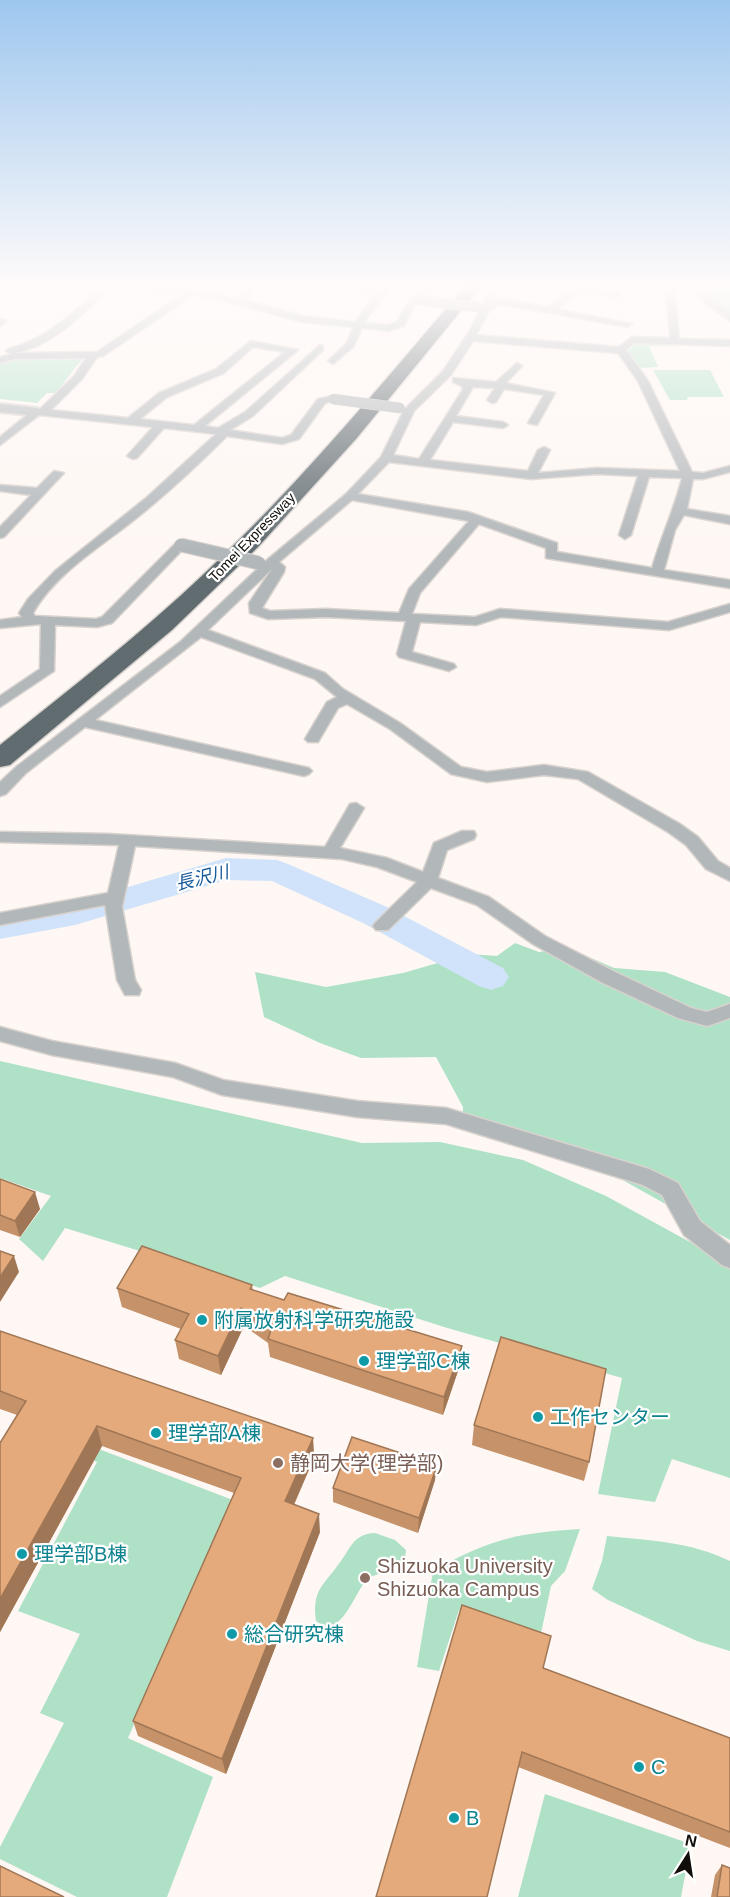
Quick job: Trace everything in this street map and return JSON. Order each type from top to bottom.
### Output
[{"type":"highway","name":"Tomei Expressway","points":[[0,733],[176,588],[229,539],[380,374]]},
{"type":"highway","name":"Tomei Expressway","points":[[0,759],[97,681],[214,577],[318,470],[399,374]]},
{"type":"street","points":[[0,442],[40,412],[80,374]]},
{"type":"street","points":[[131,421],[163,395],[214,374]]},
{"type":"street","points":[[196,428],[264,374]]},
{"type":"street","points":[[32,620],[26,613],[28,607],[48,586],[179,477],[223,432],[249,414],[293,374]]},
{"type":"street","points":[[0,791],[21,770],[185,645],[266,564],[350,496],[386,458],[404,409],[446,374]]},
{"type":"street","points":[[492,400],[511,374]]},
{"type":"street","points":[[638,374],[688,476],[680,511],[669,530],[657,572]]},
{"type":"street","points":[[444,376],[465,384],[501,385],[550,393],[533,423]]},
{"type":"street","points":[[422,463],[467,391],[468,386],[465,384]]},
{"type":"street","points":[[0,408],[162,424],[282,441],[295,436],[322,401],[333,399],[404,409]]},
{"type":"street","points":[[451,419],[503,425]]},
{"type":"street","points":[[133,456],[162,424]]},
{"type":"street","points":[[531,476],[544,450]]},
{"type":"street","points":[[386,458],[531,476],[597,471],[702,476],[730,469]]},
{"type":"street","points":[[0,534],[58,473]]},
{"type":"street","points":[[625,535],[644,474]]},
{"type":"street","points":[[0,488],[40,492]]},
{"type":"street","points":[[350,496],[423,507],[476,520],[553,546],[550,555],[730,584]]},
{"type":"street","points":[[680,511],[730,520]]},
{"type":"street","points":[[449,667],[404,654],[411,597],[476,520]]},
{"type":"street","points":[[0,624],[32,620],[97,623],[107,620],[181,545],[279,567],[278,572],[256,603],[255,610],[260,613],[326,613],[476,621],[500,613],[669,626],[730,608]]},
{"type":"street","points":[[0,703],[47,671],[48,621]]},
{"type":"street","points":[[198,631],[320,676],[347,698],[395,726],[456,771],[467,775],[487,777],[544,770],[582,775],[674,828],[692,841],[712,865],[730,875]]},
{"type":"street","points":[[313,739],[332,705],[347,698]]},
{"type":"street","points":[[82,722],[304,771]]},
{"type":"street","points":[[330,852],[356,808]]},
{"type":"street","points":[[386,922],[429,879],[440,847],[468,835]]},
{"type":"street","points":[[0,837],[128,840],[330,852],[381,862],[483,901],[549,945],[685,1013],[707,1019],[730,1011]]},
{"type":"street","points":[[128,840],[113,900],[126,980],[132,990]]},
{"type":"street","points":[[0,919],[113,900]]},
{"type":"street","points":[[0,1034],[52,1048],[175,1070],[222,1087],[357,1109],[446,1116],[649,1178],[670,1189],[692,1228],[730,1258]]},
{"type":"green space","points":[[0,374],[71,374],[55,393],[47,393],[37,403],[0,399]]},
{"type":"green space","points":[[655,374],[712,374],[724,397],[688,397],[687,400],[670,400]]},
{"type":"green space","points":[[515,943],[539,952],[568,948],[614,968],[665,972],[730,997],[730,1240],[619,1178],[463,1123],[463,1107],[436,1057],[361,1058],[320,1043],[264,1017],[255,972],[326,987],[403,973],[469,954],[497,956]]},
{"type":"green space","points":[[0,1061],[362,1143],[440,1142],[523,1160],[606,1196],[730,1264],[730,1478],[672,1459],[655,1502],[598,1494],[622,1378],[444,1327],[285,1276],[260,1288],[65,1228],[43,1261],[19,1239],[51,1196],[0,1178]]},
{"type":"green space","points":[[83,1443],[233,1500],[128,1738],[213,1777],[167,1897],[77,1897],[0,1859],[0,1847],[64,1723],[40,1713],[80,1634],[18,1611],[97,1462],[74,1452]]},
{"type":"green space","points":[[580,1529],[565,1571],[551,1586],[540,1638],[459,1610],[439,1671],[417,1667],[433,1571],[471,1552],[504,1540],[538,1533]]},
{"type":"green space","points":[[375,1533],[395,1540],[406,1550],[405,1558],[390,1570],[368,1579],[347,1612],[333,1625],[325,1626],[316,1621],[317,1596],[323,1584],[357,1539]]},
{"type":"green space","points":[[607,1536],[685,1546],[730,1561],[730,1651],[697,1641],[608,1600],[592,1589],[602,1561]]},
{"type":"green space","points":[[545,1794],[691,1844],[681,1897],[518,1897]]},
{"type":"building","points":[[0,1179],[35,1192],[15,1221],[0,1215]]},
{"type":"building","points":[[142,1246],[252,1285],[250,1289],[284,1300],[288,1293],[462,1346],[444,1397],[268,1339],[272,1327],[241,1308],[218,1356],[175,1340],[189,1314],[117,1288]]},
{"type":"building","points":[[0,1251],[14,1256],[0,1277]]},
{"type":"building","points":[[0,1331],[313,1438],[285,1501],[319,1514],[222,1759],[133,1721],[241,1478],[97,1426],[0,1599],[0,1443],[26,1401],[0,1391]]},
{"type":"building","name":"工作センター","points":[[501,1337],[606,1369],[589,1462],[474,1425]]},
{"type":"building","points":[[352,1437],[437,1465],[419,1518],[333,1488]]},
{"type":"building","points":[[462,1605],[551,1636],[543,1668],[730,1738],[730,1832],[522,1752],[487,1897],[376,1897]]},
{"type":"building","points":[[722,1865],[730,1868],[730,1897],[717,1897]]},
{"type":"building","points":[[0,1866],[64,1897],[0,1897]]},
{"type":"waterway","name":"長沢川","points":[[0,927],[75,914],[226,869],[277,871],[375,915],[491,977]]},
{"type":"place","name":"附属放射科学研究施設","points":[[202,1320]]},
{"type":"place","name":"理学部C棟","points":[[364,1361]]},
{"type":"place","name":"工作センター","points":[[538,1417]]},
{"type":"place","name":"理学部A棟","points":[[156,1433]]},
{"type":"place","name":"静岡大学(理学部)","points":[[278,1463]]},
{"type":"place","name":"理学部B棟","points":[[22,1554]]},
{"type":"place","name":"Shizuoka University Shizuoka Campus","points":[[365,1578]]},
{"type":"place","name":"総合研究棟","points":[[232,1634]]},
{"type":"place","name":"C","points":[[639,1767]]},
{"type":"place","name":"B","points":[[454,1818]]}]
